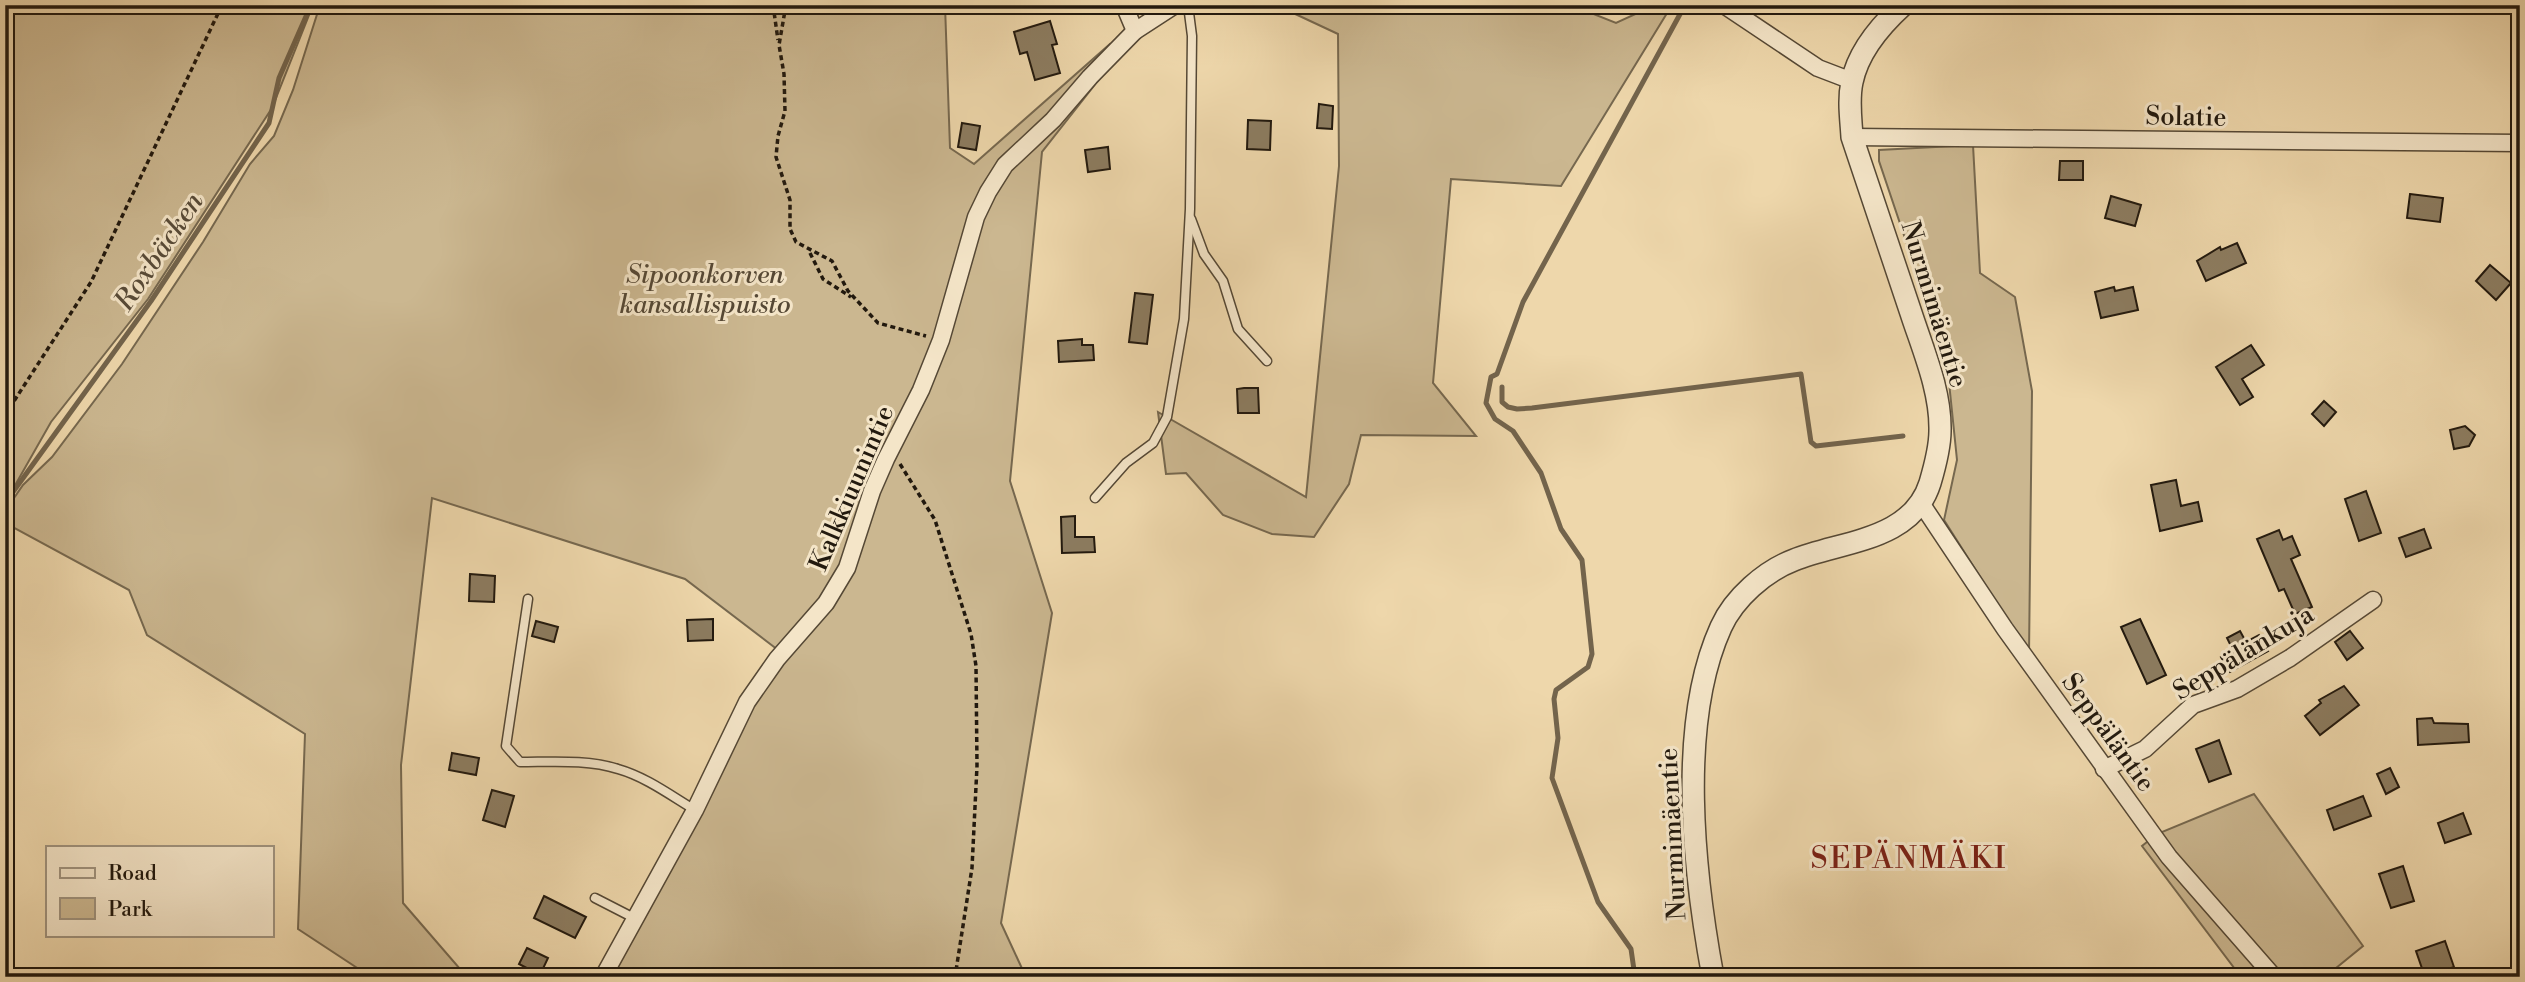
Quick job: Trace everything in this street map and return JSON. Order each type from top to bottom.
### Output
[{"type":"street","points":[[1124,5],[1135,31]]},
{"type":"street","name":"Kalkkiuunintie","points":[[603,977],[695,810],[747,702],[778,659],[826,603],[847,568],[876,480],[921,390],[941,340],[976,217],[988,192],[1005,165],[1053,120],[1135,31],[1175,5]]},
{"type":"street","points":[[1724,5],[1818,68],[1852,81]]},
{"type":"street","name":"Nurmimäentie","points":[[1713,977],[1701,912],[1694,817],[1696,734],[1706,666],[1722,624],[1741,597],[1770,572],[1792,560],[1868,539],[1893,527],[1921,503],[1930,485],[1937,456],[1940,430],[1929,368],[1852,137],[1852,81],[1860,58],[1873,36],[1903,5]]},
{"type":"street","name":"Solatie","points":[[1852,137],[2520,143]]},
{"type":"street","name":"Seppäläntie","points":[[1921,503],[2005,629],[2169,857],[2274,977]]},
{"type":"street","name":"Seppälänkuja","points":[[2104,769],[2145,749],[2193,705],[2237,689],[2258,677],[2373,600]]},
{"type":"lane","points":[[1095,498],[1126,463],[1153,443],[1167,416],[1184,318],[1192,36],[1188,5]]},
{"type":"lane","points":[[1189,209],[1204,254],[1223,281],[1238,329],[1267,361]]},
{"type":"lane","points":[[528,599],[506,746],[510,754],[520,762],[591,764],[617,768],[646,780],[695,810]]},
{"type":"lane","points":[[595,898],[634,918]]},
{"type":"path","points":[[5,415],[91,282],[222,5]]},
{"type":"path","points":[[773,5],[784,74],[785,111],[778,135],[776,157],[790,200],[790,229],[796,242],[832,261],[848,291],[878,324],[941,340]]},
{"type":"path","points":[[779,46],[786,5]]},
{"type":"path","points":[[809,251],[823,279],[856,300]]},
{"type":"path","points":[[900,464],[935,520],[971,634],[976,666],[977,766],[972,868],[955,977]]},
{"type":"green space","points":[[5,5],[313,5],[272,108],[148,299],[51,422],[5,503]]},
{"type":"green space","name":"Sipoonkorven kansallispuisto","points":[[320,5],[945,5],[950,148],[974,164],[1110,44],[1122,50],[1042,152],[1010,481],[1052,613],[1001,923],[1025,975],[1032,977],[600,977],[778,650],[685,579],[432,498],[401,765],[403,903],[467,977],[371,977],[298,929],[305,734],[147,635],[129,590],[5,523],[5,511],[23,485],[52,457],[122,364],[203,242],[250,164],[274,136],[293,90]]},
{"type":"green space","points":[[1276,5],[1571,5],[1616,23],[1655,5],[1672,5],[1561,186],[1451,179],[1433,383],[1476,436],[1361,435],[1349,484],[1314,537],[1272,534],[1223,515],[1186,473],[1166,474],[1158,412],[1306,497],[1339,166],[1338,34]]},
{"type":"green space","points":[[1973,145],[1980,273],[2015,297],[2032,391],[2029,654],[1944,520],[1957,460],[1947,363],[1879,161],[1879,150]]},
{"type":"green space","points":[[2254,794],[2363,946],[2325,977],[2241,977],[2142,846],[2157,834]]},
{"type":"building","points":[[1050,21],[1057,44],[1052,45],[1060,73],[1035,80],[1027,52],[1020,54],[1014,32]]},
{"type":"building","points":[[1319,104],[1333,106],[1332,129],[1317,128]]},
{"type":"building","points":[[1248,120],[1271,121],[1270,150],[1247,149]]},
{"type":"building","points":[[962,123],[980,126],[976,150],[958,147]]},
{"type":"building","points":[[1108,147],[1110,169],[1088,172],[1085,150]]},
{"type":"building","points":[[2060,161],[2083,161],[2083,180],[2059,180]]},
{"type":"building","points":[[2410,194],[2443,198],[2440,222],[2407,218]]},
{"type":"building","points":[[2111,196],[2141,205],[2135,226],[2105,218]]},
{"type":"building","points":[[2237,243],[2246,263],[2206,281],[2197,261],[2220,247],[2221,250]]},
{"type":"building","points":[[2490,265],[2511,283],[2496,300],[2476,281]]},
{"type":"building","points":[[2114,287],[2115,291],[2133,287],[2138,310],[2101,318],[2095,292]]},
{"type":"building","points":[[1135,293],[1153,295],[1147,344],[1129,342]]},
{"type":"building","points":[[1082,339],[1082,345],[1093,345],[1094,360],[1059,362],[1058,341]]},
{"type":"building","points":[[2251,345],[2264,365],[2242,379],[2253,397],[2240,405],[2216,367]]},
{"type":"building","points":[[1258,388],[1259,413],[1238,413],[1237,389]]},
{"type":"building","points":[[2324,401],[2336,412],[2324,426],[2312,414]]},
{"type":"building","points":[[2465,426],[2475,435],[2469,446],[2454,449],[2450,430]]},
{"type":"building","points":[[2176,480],[2181,506],[2198,502],[2202,521],[2160,531],[2151,485]]},
{"type":"building","points":[[2366,491],[2381,533],[2359,541],[2345,499]]},
{"type":"building","points":[[1075,516],[1075,537],[1094,537],[1095,552],[1062,553],[1061,517]]},
{"type":"building","points":[[2424,529],[2431,548],[2406,557],[2399,538]]},
{"type":"building","points":[[2279,530],[2283,540],[2292,536],[2300,555],[2291,559],[2312,607],[2295,614],[2284,589],[2279,591],[2257,539]]},
{"type":"building","points":[[470,574],[495,576],[494,602],[469,601]]},
{"type":"building","points":[[713,619],[713,640],[688,641],[687,620]]},
{"type":"building","points":[[2140,619],[2166,675],[2147,684],[2121,627]]},
{"type":"building","points":[[536,621],[558,627],[554,642],[532,636]]},
{"type":"building","points":[[2240,631],[2246,642],[2259,635],[2268,651],[2230,672],[2221,657],[2233,650],[2227,638]]},
{"type":"building","points":[[2350,631],[2363,648],[2347,660],[2335,642]]},
{"type":"building","points":[[2344,686],[2359,705],[2320,735],[2305,716],[2321,703],[2319,700]]},
{"type":"building","points":[[2432,718],[2434,723],[2468,724],[2469,742],[2418,745],[2417,719]]},
{"type":"building","points":[[2219,740],[2231,774],[2209,782],[2196,749]]},
{"type":"building","points":[[452,753],[479,758],[476,775],[449,770]]},
{"type":"building","points":[[2390,768],[2399,787],[2386,794],[2377,774]]},
{"type":"building","points":[[492,790],[514,796],[505,827],[483,820]]},
{"type":"building","points":[[2363,796],[2371,816],[2334,830],[2327,810]]},
{"type":"building","points":[[2463,813],[2471,834],[2445,843],[2438,823]]},
{"type":"building","points":[[2403,866],[2414,901],[2391,908],[2379,874]]},
{"type":"building","points":[[544,896],[586,917],[575,938],[534,918]]},
{"type":"building","points":[[2445,941],[2454,967],[2448,969],[2451,977],[2425,977],[2416,951]]},
{"type":"building","points":[[527,948],[548,958],[540,975],[519,964]]},
{"type":"waterway","name":"Roxbäcken","points":[[5,503],[151,301],[269,123],[279,78],[311,5]]},
{"type":"waterway","points":[[1635,977],[1631,949],[1598,902],[1552,778],[1558,738],[1554,699],[1556,690],[1588,667],[1592,654],[1582,560],[1561,529],[1541,473],[1513,431],[1495,419],[1486,403],[1491,377],[1497,374],[1523,302],[1685,5]]},
{"type":"waterway","points":[[1502,387],[1502,402],[1517,409],[1801,374],[1811,442],[1816,446],[1903,436]]},
{"type":"district","name":"SEPÄNMÄKI","points":[[1909,858]]}]
